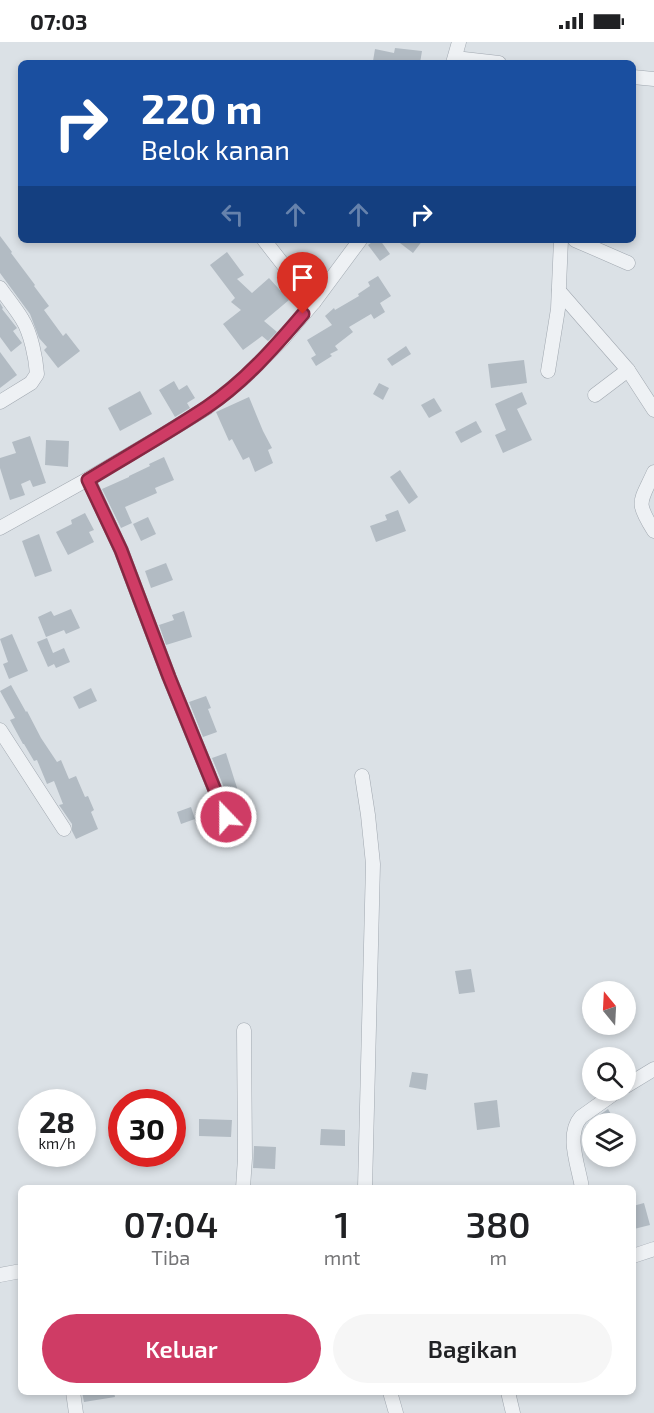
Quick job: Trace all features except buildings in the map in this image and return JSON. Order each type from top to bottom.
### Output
[{"type":"street","points":[[454,60],[459,42]]},
{"type":"street","points":[[636,77],[654,79]]},
{"type":"street","points":[[266,243],[314,302]]},
{"type":"street","points":[[0,528],[88,480],[208,406],[243,378],[282,339],[314,302],[358,243]]},
{"type":"street","points":[[548,371],[554,341],[561,243]]},
{"type":"street","points":[[582,243],[628,263]]},
{"type":"street","points":[[0,288],[23,320],[29,335],[37,374],[31,383],[0,402]]},
{"type":"street","points":[[559,291],[628,370],[654,410]]},
{"type":"street","points":[[595,395],[628,370]]},
{"type":"street","points":[[654,472],[640,503],[643,515],[654,531]]},
{"type":"street","points":[[88,480],[121,550],[169,677],[226,817]]},
{"type":"street","points":[[0,730],[64,829]]},
{"type":"street","points":[[362,776],[373,864],[365,1185]]},
{"type":"street","points":[[243,1185],[244,1030]]},
{"type":"street","points":[[636,1080],[654,1069]]},
{"type":"street","points":[[581,1185],[573,1137],[576,1123],[604,1101]]},
{"type":"street","points":[[636,1255],[654,1249]]},
{"type":"street","points":[[0,1275],[18,1272]]},
{"type":"street","points":[[73,1395],[76,1413]]},
{"type":"street","points":[[391,1395],[396,1413]]},
{"type":"street","points":[[509,1395],[513,1413]]},
{"type":"route","points":[[226,817],[169,677],[121,550],[88,480],[208,406],[243,378],[303,314]]}]
